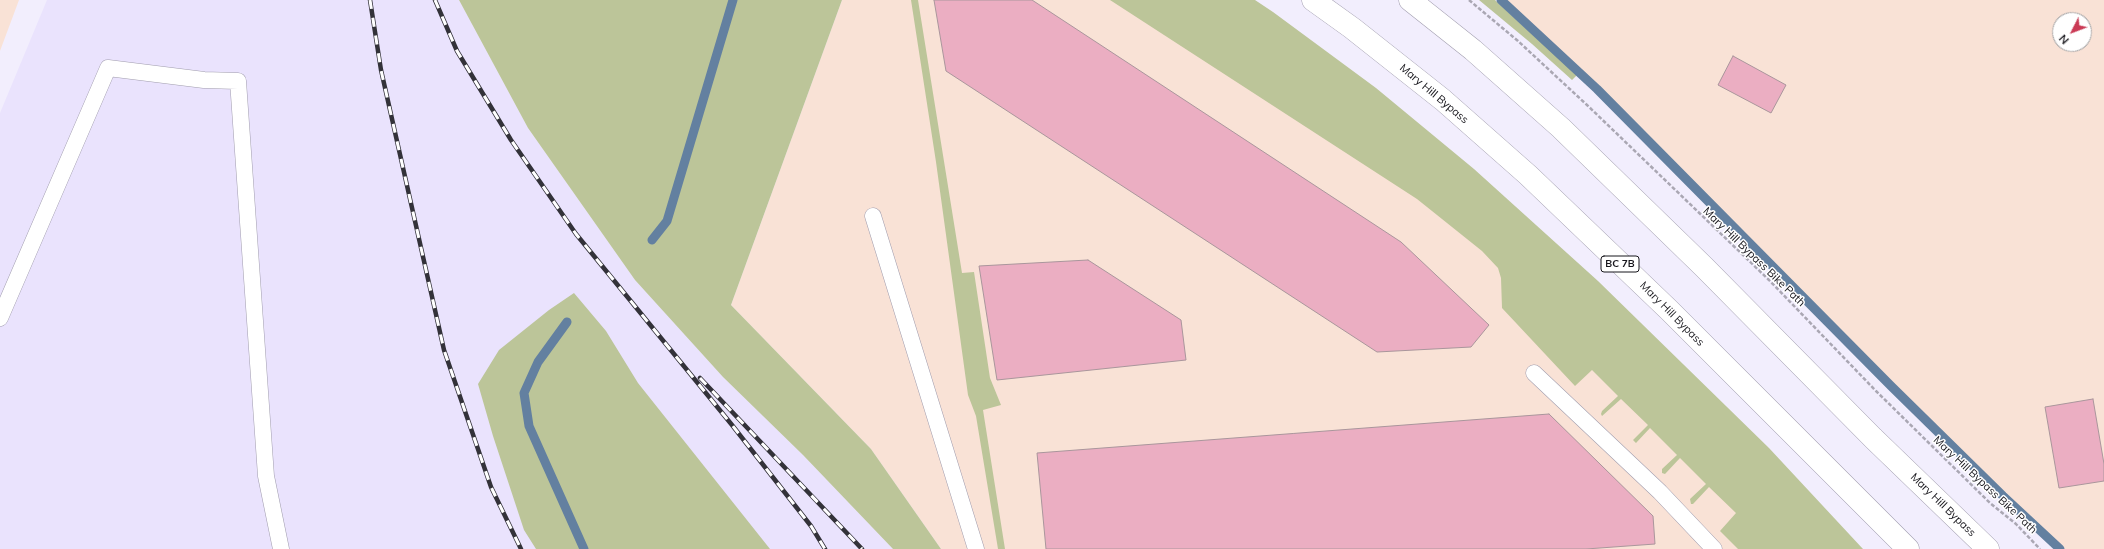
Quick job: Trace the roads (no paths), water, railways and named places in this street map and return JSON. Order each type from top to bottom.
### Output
[{"type":"highway","name":"Mary Hill Bypass","points":[[1312,0],[1352,28],[1443,100],[1528,175],[1669,310],[1908,549]]},
{"type":"highway","name":"Mary Hill Bypass","points":[[1410,0],[1473,50],[1561,128],[1704,267],[1873,438],[1988,549]]},
{"type":"lane","points":[[0,318],[108,68],[204,80],[238,82],[266,476],[282,549]]},
{"type":"lane","points":[[873,216],[976,549]]},
{"type":"lane","points":[[1534,373],[1660,492],[1714,549]]},
{"type":"waterway","points":[[652,240],[667,221],[733,0]]},
{"type":"waterway","points":[[1501,0],[1597,89],[1891,386],[2003,496],[2060,549]]},
{"type":"waterway","points":[[567,322],[538,362],[524,393],[529,426],[584,549]]},
{"type":"railway","points":[[370,0],[381,70],[444,350],[491,487],[521,549]]},
{"type":"railway","points":[[435,0],[457,51],[511,140],[576,234],[732,425],[811,526],[825,549]]},
{"type":"railway","points":[[700,378],[862,549]]}]
